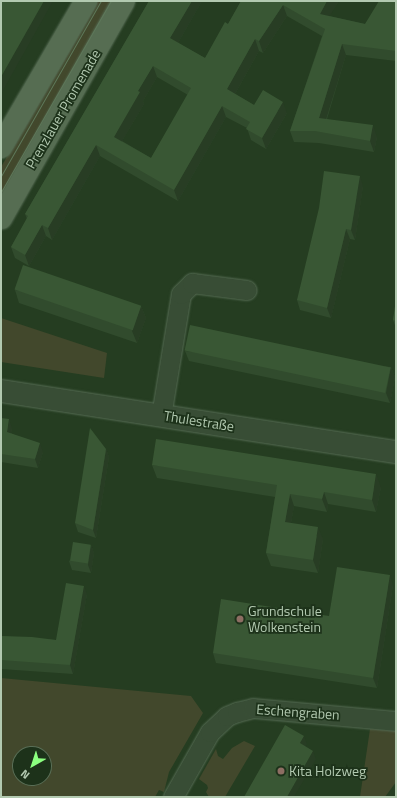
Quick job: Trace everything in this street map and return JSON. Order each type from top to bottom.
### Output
[{"type":"main road","points":[[1,147],[86,1]]},
{"type":"main road","name":"Prenzlauer Promenade","points":[[1,218],[124,1]]},
{"type":"street","points":[[161,416],[181,294],[192,283],[247,290]]},
{"type":"street","name":"Thulestraße","points":[[1,391],[396,452]]},
{"type":"street","name":"Eschengraben","points":[[173,797],[210,732],[226,716],[237,712],[253,708],[396,721]]},
{"type":"green space","points":[[97,1],[113,1],[1,201],[1,167]]},
{"type":"green space","points":[[1,318],[107,353],[104,378],[1,362]]},
{"type":"green space","points":[[1,678],[191,696],[203,713],[169,772],[164,792],[159,790],[155,797],[1,797]]},
{"type":"green space","points":[[370,729],[396,731],[396,782],[385,797],[360,797]]},
{"type":"green space","points":[[244,741],[255,746],[225,797],[209,797],[206,792],[208,788],[207,785],[199,779],[216,749],[218,756],[223,759],[232,748]]},
{"type":"building","points":[[1,1],[44,1],[1,77]]},
{"type":"building","points":[[149,1],[192,1],[170,38],[205,58],[225,22],[228,24],[241,1],[327,1],[320,14],[365,24],[379,1],[396,1],[396,51],[342,44],[319,118],[373,125],[370,141],[315,131],[290,131],[325,29],[283,5],[259,41],[255,39],[227,89],[254,105],[263,90],[283,102],[262,138],[246,129],[250,122],[222,106],[174,190],[96,145],[48,228],[42,225],[25,255],[11,247],[28,216],[25,214]],"holes":[[[153,66],[191,88],[151,158],[114,137]]]},
{"type":"building","points":[[324,171],[360,176],[351,230],[346,229],[327,308],[297,300],[319,208]]},
{"type":"building","points":[[23,265],[141,306],[133,330],[15,290]]},
{"type":"building","points":[[396,306],[396,321],[393,320]]},
{"type":"building","points":[[190,325],[391,368],[385,393],[185,350]]},
{"type":"building","points":[[1,418],[9,419],[7,432],[40,443],[35,459],[1,454]]},
{"type":"building","points":[[90,428],[106,449],[93,530],[75,523]]},
{"type":"building","points":[[156,439],[376,474],[372,500],[324,492],[322,499],[290,494],[285,522],[318,527],[313,560],[266,553],[277,485],[152,465]]},
{"type":"building","points":[[73,542],[91,545],[88,564],[70,561]]},
{"type":"building","points":[[337,567],[390,575],[373,678],[213,653],[221,599],[329,616]]},
{"type":"building","points":[[66,583],[84,586],[70,665],[1,660],[1,636],[32,637],[56,640]]},
{"type":"building","points":[[285,725],[304,736],[300,743],[313,751],[287,797],[244,797]]},
{"type":"tram line","points":[[1,176],[101,1]]},
{"type":"tram line","points":[[1,192],[111,1]]},
{"type":"place","name":"Grundschule Wolkenstein","points":[[240,619]]},
{"type":"place","name":"Kita Holzweg","points":[[281,771]]}]
